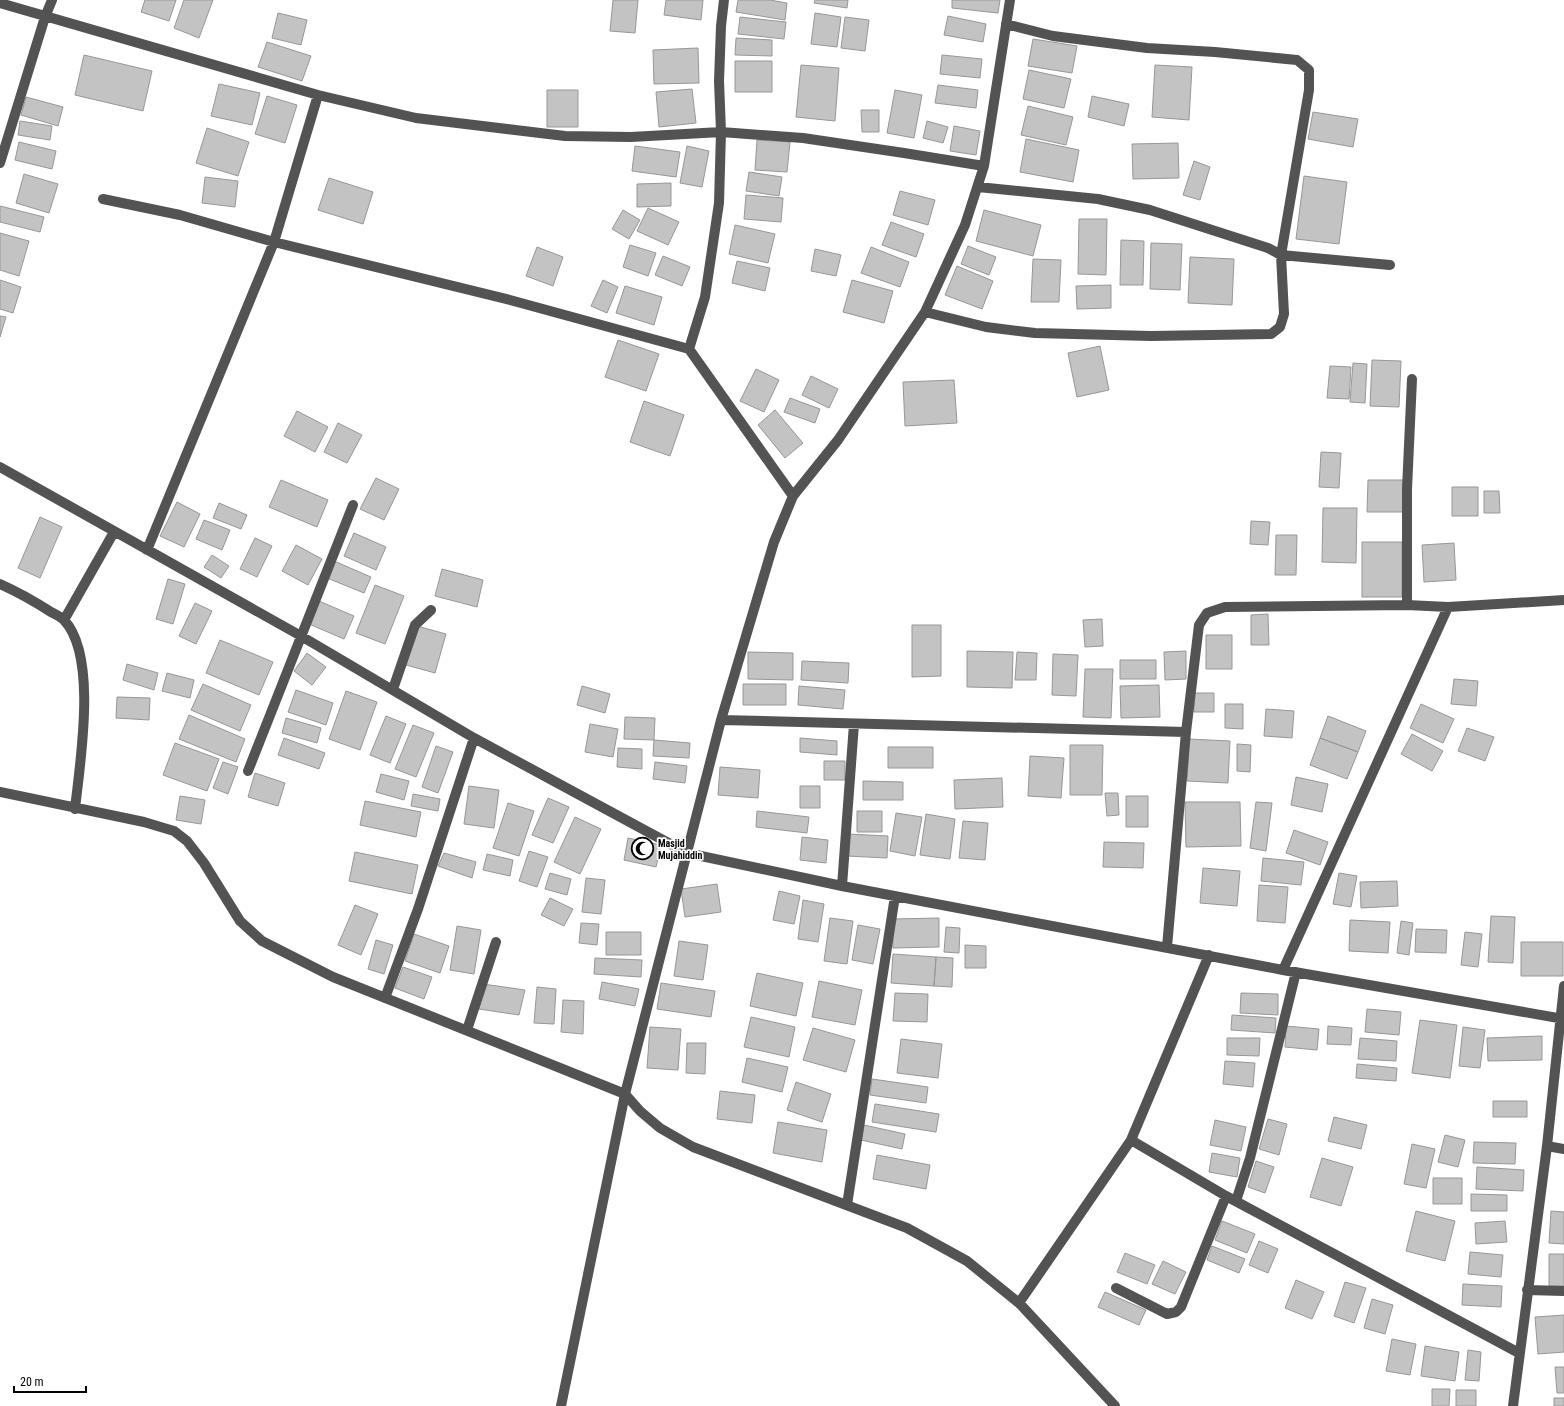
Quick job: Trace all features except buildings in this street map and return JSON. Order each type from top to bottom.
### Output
[{"type":"street","points":[[0,163],[45,17],[52,0]]},
{"type":"street","points":[[690,349],[705,296],[720,203],[721,132],[719,81],[721,26],[724,0]]},
{"type":"street","points":[[561,1406],[625,1094],[721,720],[774,542],[793,496],[838,440],[925,312],[965,225],[984,166],[1010,0]]},
{"type":"street","points":[[0,4],[318,95],[416,118],[565,136],[631,137],[721,132],[803,138],[984,166]]},
{"type":"street","points":[[925,312],[986,327],[1035,333],[1151,336],[1271,334],[1280,327],[1284,314],[1281,255],[1310,90],[1310,70],[1297,60],[1215,52],[1147,48],[1052,36],[1006,24]]},
{"type":"street","points":[[147,550],[274,242],[318,95]]},
{"type":"street","points":[[978,187],[1098,199],[1150,210],[1268,248],[1281,255],[1390,265]]},
{"type":"street","points":[[103,199],[180,215],[274,242],[510,300],[690,349],[793,496]]},
{"type":"street","points":[[1407,605],[1407,489],[1412,379]]},
{"type":"street","points":[[0,467],[301,636],[474,738],[688,853],[842,886],[1283,970],[1562,1019]]},
{"type":"street","points":[[248,771],[353,505]]},
{"type":"street","points":[[64,620],[114,532]]},
{"type":"street","points":[[0,584],[27,596],[64,620],[77,641],[84,673],[81,748],[75,809]]},
{"type":"street","points":[[1167,947],[1186,732],[1199,625],[1207,613],[1225,607],[1448,606],[1564,600]]},
{"type":"street","points":[[1283,970],[1448,606]]},
{"type":"street","points":[[393,689],[415,625],[431,610]]},
{"type":"street","points":[[721,720],[1186,732]]},
{"type":"street","points":[[842,886],[854,724]]},
{"type":"street","points":[[385,998],[418,909],[474,738]]},
{"type":"street","points":[[0,792],[75,809],[144,822],[174,831],[188,841],[204,863],[240,920],[262,941],[334,977],[625,1094],[640,1111],[660,1128],[693,1147],[907,1228],[966,1261],[1019,1303],[1115,1406]]},
{"type":"street","points":[[847,1205],[895,896]]},
{"type":"street","points":[[467,1030],[496,942]]},
{"type":"street","points":[[1019,1303],[1131,1140],[1209,955]]},
{"type":"street","points":[[1236,1201],[1250,1158],[1296,972]]},
{"type":"street","points":[[1513,1406],[1547,1146],[1562,1019],[1564,986]]},
{"type":"street","points":[[1131,1140],[1226,1196],[1519,1353]]},
{"type":"street","points":[[1547,1146],[1564,1150]]},
{"type":"street","points":[[1116,1288],[1167,1314],[1176,1312],[1181,1307],[1226,1196]]},
{"type":"street","points":[[1527,1290],[1564,1291]]},
{"type":"place","name":"Masjid Mujahiddin","points":[[642,849]]}]
